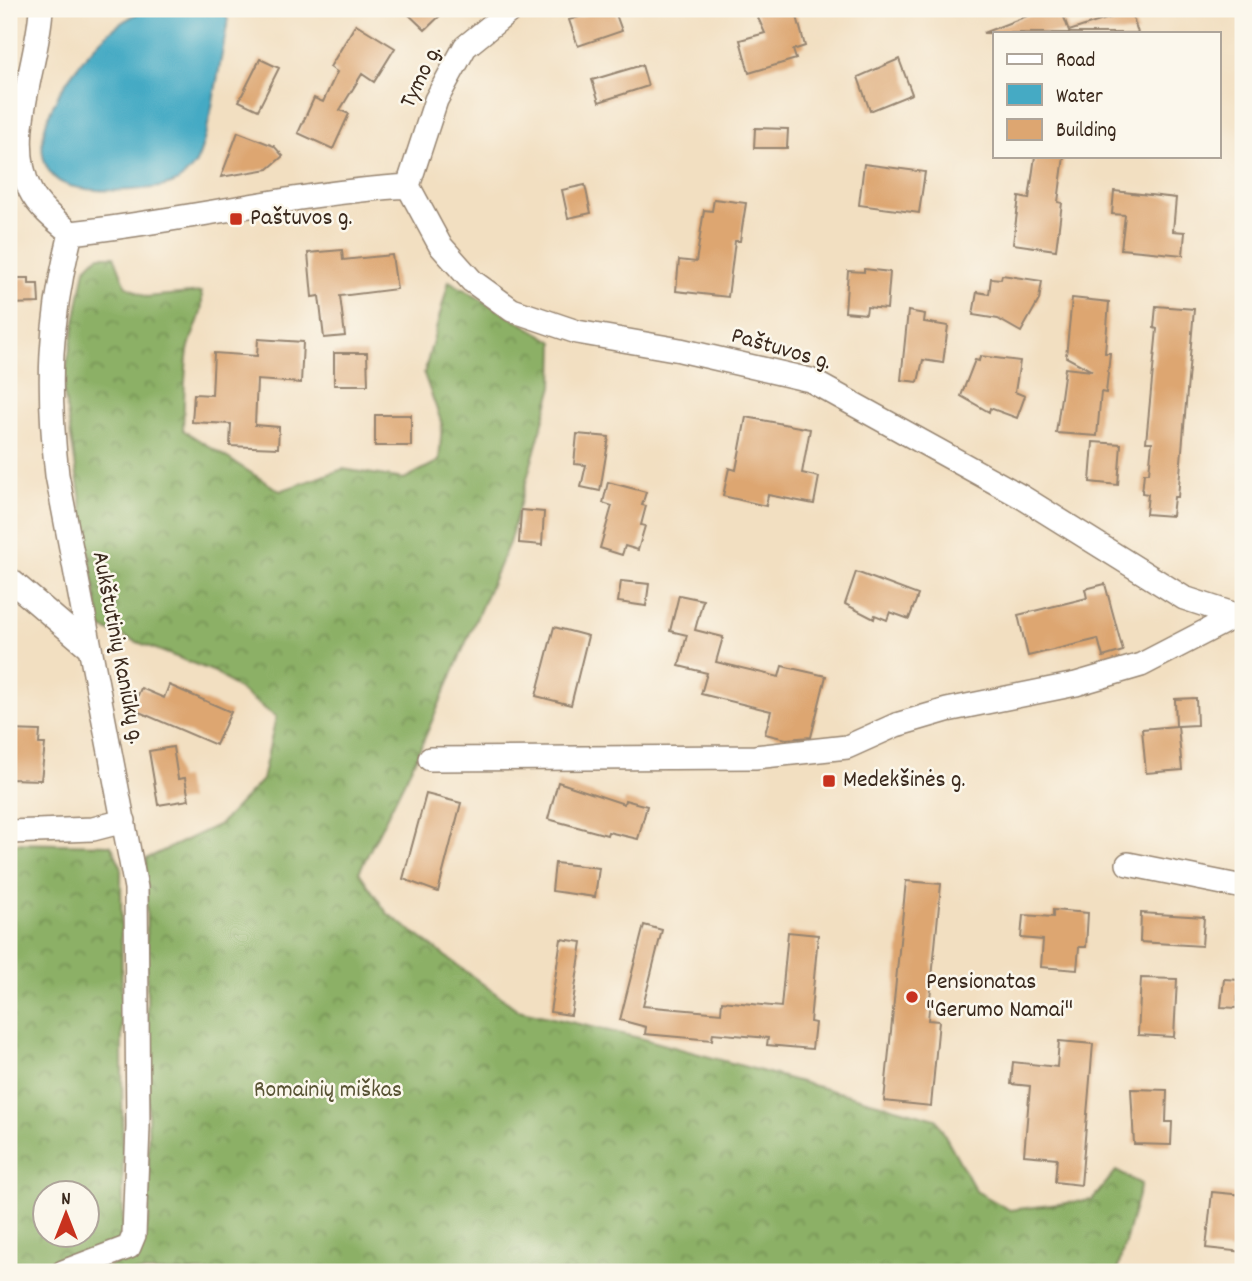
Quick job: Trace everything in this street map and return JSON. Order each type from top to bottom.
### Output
[{"type":"street","points":[[41,9],[40,37],[15,128],[19,156],[30,191],[48,214],[71,233],[194,217],[364,189],[408,186]]},
{"type":"street","name":"Tymo g.","points":[[408,186],[436,100],[465,47],[513,9]]},
{"type":"street","name":"Paštuvos g.","points":[[408,186],[440,245],[472,281],[512,310],[576,332],[692,353],[810,380],[1022,497],[1184,598],[1240,613]]},
{"type":"street","name":"Aukštutinių Kaniūkų g.","points":[[63,1272],[130,1247],[134,1236],[138,1127],[136,888],[57,475],[50,414],[52,320],[71,233]]},
{"type":"street","points":[[9,579],[90,648]]},
{"type":"street","points":[[430,759],[755,757],[847,747],[896,725],[947,710],[1076,684],[1141,665],[1240,613]]},
{"type":"street","points":[[9,832],[93,829],[124,821]]},
{"type":"street","points":[[1128,864],[1243,887]]},
{"type":"green space","name":"Romainių miškas","points":[[98,256],[114,256],[126,286],[146,297],[201,292],[202,308],[187,361],[183,430],[280,491],[343,469],[404,479],[439,461],[442,424],[424,374],[449,281],[554,342],[553,386],[509,543],[416,758],[359,872],[387,913],[518,1010],[644,1039],[936,1119],[976,1191],[1010,1210],[1092,1200],[1116,1171],[1141,1184],[1117,1272],[94,1272],[130,1255],[140,1241],[149,1220],[146,859],[220,824],[262,780],[276,717],[215,672],[101,628],[63,386],[85,269]]},
{"type":"green space","points":[[9,843],[111,845],[121,866],[123,1227],[119,1242],[102,1248],[102,1180],[32,1180],[32,1250],[96,1250],[33,1272],[9,1272]]},
{"type":"water","points":[[144,9],[225,9],[228,21],[209,119],[194,166],[176,182],[149,189],[95,190],[64,184],[55,178],[44,161],[43,140],[48,118],[58,96],[72,74],[103,38]]},
{"type":"building","points":[[403,9],[447,9],[425,30]]},
{"type":"building","points":[[583,9],[614,9],[622,31],[578,46],[569,20],[585,15]]},
{"type":"building","points":[[754,9],[795,9],[805,46],[793,50],[796,59],[749,73],[740,40],[765,33]]},
{"type":"building","points":[[1045,9],[1061,9],[1069,31],[1131,11],[1138,32],[993,32],[983,33]]},
{"type":"building","points":[[356,24],[395,48],[374,82],[362,74],[340,110],[349,114],[333,149],[298,133],[314,98],[323,102],[337,72],[330,67]]},
{"type":"building","points":[[260,59],[279,68],[258,110],[239,101]]},
{"type":"building","points":[[899,59],[912,94],[870,111],[858,77]]},
{"type":"building","points":[[642,65],[648,86],[599,102],[592,80]]},
{"type":"building","points":[[755,128],[788,129],[787,148],[754,148]]},
{"type":"building","points":[[238,132],[274,146],[283,156],[268,169],[221,177]]},
{"type":"building","points":[[1035,158],[1064,158],[1056,250],[1013,244],[1019,197],[1029,199]]},
{"type":"building","points":[[864,164],[925,172],[919,213],[859,205]]},
{"type":"building","points":[[585,185],[591,213],[568,218],[562,190]]},
{"type":"building","points":[[1114,191],[1176,198],[1173,231],[1185,232],[1183,255],[1121,249],[1125,215],[1112,214]]},
{"type":"building","points":[[714,199],[746,203],[740,241],[735,241],[728,297],[676,291],[679,260],[696,262],[704,210],[712,211]]},
{"type":"building","points":[[342,250],[343,260],[392,255],[397,289],[340,296],[345,336],[324,338],[319,296],[312,297],[308,253]]},
{"type":"building","points":[[864,269],[890,272],[887,309],[867,307],[866,314],[845,312],[848,271],[864,272]]},
{"type":"building","points":[[1002,275],[1042,281],[1039,300],[1021,332],[998,319],[973,315],[977,292],[989,294],[991,278],[1001,279]]},
{"type":"building","points":[[9,278],[29,278],[29,284],[38,284],[39,303],[9,304]]},
{"type":"building","points":[[1072,298],[1109,302],[1105,353],[1110,353],[1106,393],[1101,392],[1097,436],[1056,433],[1065,368],[1092,371],[1066,357]]},
{"type":"building","points":[[1156,306],[1194,309],[1178,497],[1174,497],[1172,516],[1146,514],[1148,494],[1142,493],[1144,473],[1149,473],[1152,442],[1146,442],[1157,329],[1154,328]]},
{"type":"building","points":[[908,311],[925,314],[924,322],[948,326],[943,363],[923,360],[918,382],[901,380]]},
{"type":"building","points":[[258,339],[303,342],[301,383],[257,380],[255,425],[279,427],[278,448],[230,446],[231,424],[192,422],[194,394],[212,395],[214,353],[257,356]]},
{"type":"building","points":[[334,353],[367,353],[368,385],[334,385]]},
{"type":"building","points":[[980,356],[1020,361],[1015,392],[1025,396],[1017,418],[990,408],[989,412],[961,396],[975,360],[979,361]]},
{"type":"building","points":[[375,415],[411,415],[411,446],[375,446]]},
{"type":"building","points":[[746,417],[810,429],[802,473],[819,477],[814,504],[768,495],[766,506],[723,496],[729,468],[736,470]]},
{"type":"building","points":[[577,434],[609,437],[600,491],[581,487],[586,465],[574,464]]},
{"type":"building","points":[[1093,442],[1121,444],[1118,485],[1090,482]]},
{"type":"building","points":[[608,482],[646,492],[641,525],[645,526],[638,550],[625,546],[622,555],[600,548],[612,506],[603,503]]},
{"type":"building","points":[[521,510],[544,512],[542,545],[519,543]]},
{"type":"building","points":[[856,572],[918,595],[909,619],[890,612],[887,620],[875,615],[874,619],[845,604]]},
{"type":"building","points":[[621,581],[649,584],[646,606],[618,602]]},
{"type":"building","points":[[1105,584],[1123,651],[1103,657],[1098,639],[1028,656],[1018,615],[1087,598],[1085,589]]},
{"type":"building","points":[[679,595],[703,600],[695,630],[723,637],[716,662],[779,677],[782,666],[826,676],[811,737],[786,739],[765,734],[771,711],[701,694],[707,673],[679,666],[687,635],[670,631]]},
{"type":"building","points":[[554,627],[588,636],[571,705],[536,696]]},
{"type":"building","points":[[169,685],[231,712],[216,745],[132,709],[141,688],[164,698]]},
{"type":"building","points":[[1196,698],[1197,725],[1178,726],[1182,770],[1146,773],[1142,729],[1176,726],[1175,699]]},
{"type":"building","points":[[9,730],[40,731],[39,744],[45,744],[41,780],[9,779]]},
{"type":"building","points":[[173,747],[178,779],[185,778],[189,800],[158,805],[149,751]]},
{"type":"building","points":[[558,782],[624,804],[625,800],[647,806],[638,839],[608,832],[607,835],[548,819]]},
{"type":"building","points":[[426,794],[461,803],[438,892],[403,879]]},
{"type":"building","points":[[555,863],[599,868],[595,897],[552,891]]},
{"type":"building","name":"Pensionatas \"Gerumo Namai\"","points":[[906,881],[941,884],[928,1020],[939,1021],[931,1106],[884,1101]]},
{"type":"building","points":[[1053,910],[1088,913],[1086,947],[1079,947],[1077,970],[1041,967],[1043,940],[1021,938],[1023,915],[1053,917]]},
{"type":"building","points":[[1141,913],[1204,917],[1202,946],[1140,942]]},
{"type":"building","points":[[644,925],[662,930],[643,1006],[721,1013],[722,1001],[781,1007],[788,932],[818,935],[810,1022],[815,1023],[812,1049],[767,1045],[768,1038],[713,1033],[712,1040],[645,1034],[646,1027],[620,1020]]},
{"type":"building","points":[[561,939],[582,942],[571,1015],[550,1012]]},
{"type":"building","points":[[1141,978],[1177,979],[1174,1037],[1138,1035]]},
{"type":"building","points":[[1224,979],[1239,980],[1237,1008],[1221,1007]]},
{"type":"building","points":[[1059,1041],[1093,1044],[1081,1185],[1055,1182],[1057,1158],[1024,1155],[1030,1086],[1011,1084],[1013,1062],[1057,1067]]},
{"type":"building","points":[[1131,1089],[1167,1090],[1166,1122],[1172,1122],[1171,1145],[1134,1144]]},
{"type":"building","points":[[1212,1192],[1243,1195],[1243,1252],[1206,1248]]},
{"type":"place","name":"Paštuvos g.","points":[[236,219]]},
{"type":"place","name":"Medekšinės g.","points":[[829,781]]},
{"type":"place","name":"Pensionatas \"Gerumo Namai\"","points":[[912,997]]}]
